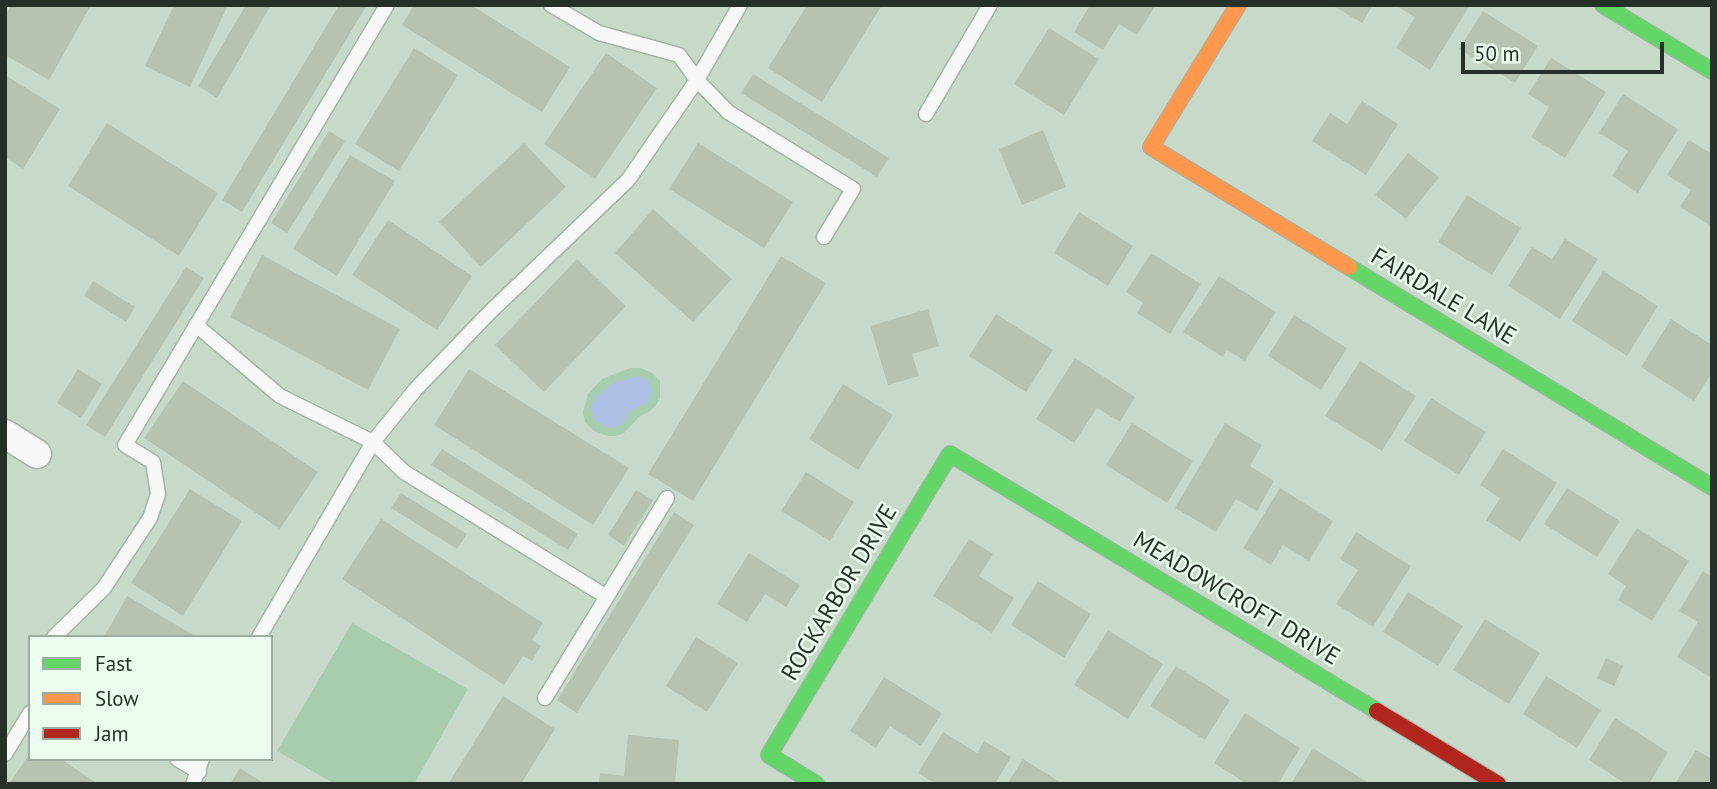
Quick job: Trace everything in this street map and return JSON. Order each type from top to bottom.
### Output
[{"type":"street","name":"FAIRDALE LANE","points":[[1238,5],[1151,147],[1712,487]]},
{"type":"street","points":[[1604,5],[1712,71]]},
{"type":"street","points":[[5,434],[37,453]]},
{"type":"street","name":"ROCKARBOR DRIVE","points":[[816,784],[769,755],[950,454]]},
{"type":"street","name":"MEADOWCROFT DRIVE","points":[[950,454],[1498,784]]},
{"type":"lane","points":[[56,635],[104,588],[150,518],[158,494],[153,462],[125,444],[387,5]]},
{"type":"lane","points":[[551,5],[599,33],[679,55],[697,80],[728,113],[853,189],[824,237]]},
{"type":"lane","points":[[260,635],[373,442],[415,390],[489,313],[628,180],[697,80],[740,5]]},
{"type":"lane","points":[[926,114],[990,5]]},
{"type":"lane","points":[[196,325],[280,396],[373,442],[404,472],[607,597]]},
{"type":"lane","points":[[545,698],[667,498]]},
{"type":"lane","points":[[5,754],[28,716]]},
{"type":"lane","points":[[180,761],[198,772]]},
{"type":"green space","points":[[630,368],[641,368],[660,381],[660,398],[656,405],[639,417],[624,433],[608,436],[594,431],[585,422],[583,412],[588,394],[602,379]]},
{"type":"green space","points":[[352,623],[468,689],[414,784],[335,784],[277,751]]},
{"type":"water","points":[[637,376],[648,380],[651,386],[652,394],[647,403],[629,412],[624,423],[614,428],[603,426],[594,419],[591,407],[597,396],[614,383]]},
{"type":"building","points":[[11,5],[91,5],[49,80],[5,55],[5,16]]},
{"type":"building","points":[[174,5],[228,5],[190,87],[145,66]]},
{"type":"building","points":[[246,5],[271,5],[217,98],[198,86]]},
{"type":"building","points":[[339,5],[367,5],[242,212],[222,200]]},
{"type":"building","points":[[414,5],[471,5],[570,67],[542,112],[402,25]]},
{"type":"building","points":[[807,5],[882,5],[822,102],[768,68]]},
{"type":"building","points":[[1090,5],[1156,5],[1137,35],[1119,24],[1103,50],[1074,32]]},
{"type":"building","points":[[1332,5],[1373,5],[1362,23]]},
{"type":"building","points":[[1395,5],[1470,5],[1430,70],[1396,48],[1415,17]]},
{"type":"building","points":[[1483,11],[1538,46],[1515,83],[1459,49]]},
{"type":"building","points":[[1049,28],[1099,59],[1064,115],[1014,84]]},
{"type":"building","points":[[414,48],[458,75],[399,171],[355,144]]},
{"type":"building","points":[[606,53],[657,88],[595,179],[544,144]]},
{"type":"building","points":[[1551,58],[1606,92],[1565,158],[1531,137],[1549,107],[1528,94]]},
{"type":"building","points":[[753,74],[889,158],[877,177],[741,93]]},
{"type":"building","points":[[5,75],[60,109],[23,169],[5,157]]},
{"type":"building","points":[[1623,94],[1678,129],[1638,193],[1612,176],[1628,151],[1599,133]]},
{"type":"building","points":[[1362,101],[1398,124],[1366,175],[1312,141],[1330,113],[1347,124]]},
{"type":"building","points":[[107,123],[218,193],[179,256],[68,186]]},
{"type":"building","points":[[1043,130],[1066,187],[1022,205],[999,149]]},
{"type":"building","points":[[329,131],[345,141],[287,233],[271,223]]},
{"type":"building","points":[[1689,140],[1712,154],[1710,225],[1680,207],[1691,190],[1667,175]]},
{"type":"building","points":[[524,143],[566,187],[481,267],[439,222]]},
{"type":"building","points":[[698,143],[793,202],[764,248],[669,189]]},
{"type":"building","points":[[1408,153],[1439,177],[1406,219],[1375,195]]},
{"type":"building","points":[[350,155],[395,181],[337,276],[293,249]]},
{"type":"building","points":[[1467,195],[1521,228],[1492,275],[1438,242]]},
{"type":"building","points":[[653,209],[732,279],[693,322],[615,253]]},
{"type":"building","points":[[1079,212],[1133,246],[1108,286],[1054,253]]},
{"type":"building","points":[[388,220],[472,276],[437,330],[352,275]]},
{"type":"building","points":[[1565,239],[1598,259],[1560,319],[1508,286],[1532,247],[1552,259]]},
{"type":"building","points":[[1151,253],[1201,284],[1170,334],[1137,313],[1143,303],[1126,292]]},
{"type":"building","points":[[262,255],[400,329],[368,390],[230,317]]},
{"type":"building","points":[[781,256],[826,283],[693,501],[648,474]]},
{"type":"building","points":[[577,259],[626,306],[544,392],[495,345]]},
{"type":"building","points":[[186,267],[204,278],[105,437],[86,425]]},
{"type":"building","points":[[1603,271],[1658,306],[1627,356],[1572,321]]},
{"type":"building","points":[[1219,276],[1276,312],[1245,361],[1227,350],[1223,357],[1183,332]]},
{"type":"building","points":[[93,281],[135,307],[126,322],[84,296]]},
{"type":"building","points":[[928,309],[939,346],[912,354],[919,376],[888,385],[870,326]]},
{"type":"building","points":[[996,314],[1053,350],[1026,392],[969,356]]},
{"type":"building","points":[[1294,315],[1347,348],[1321,390],[1268,356]]},
{"type":"building","points":[[1671,319],[1712,345],[1712,373],[1694,401],[1641,367]]},
{"type":"building","points":[[1075,358],[1135,397],[1120,422],[1097,408],[1074,443],[1036,419]]},
{"type":"building","points":[[1360,361],[1416,396],[1382,451],[1325,416]]},
{"type":"building","points":[[78,369],[102,384],[81,418],[57,403]]},
{"type":"building","points":[[469,369],[629,468],[593,525],[434,425]]},
{"type":"building","points":[[183,381],[318,472],[280,529],[144,438]]},
{"type":"building","points":[[843,384],[893,415],[858,470],[809,439]]},
{"type":"building","points":[[1431,398],[1486,432],[1459,475],[1404,441]]},
{"type":"building","points":[[1132,423],[1193,461],[1167,503],[1106,465]]},
{"type":"building","points":[[1225,423],[1262,445],[1250,466],[1274,481],[1257,511],[1236,499],[1216,532],[1175,508]]},
{"type":"building","points":[[442,449],[578,534],[568,550],[431,465]]},
{"type":"building","points":[[1503,449],[1557,483],[1520,542],[1486,520],[1500,498],[1480,485]]},
{"type":"building","points":[[806,472],[854,502],[830,541],[781,511]]},
{"type":"building","points":[[1280,488],[1333,521],[1309,561],[1283,545],[1271,565],[1243,548]]},
{"type":"building","points":[[1567,488],[1620,521],[1597,557],[1544,524]]},
{"type":"building","points":[[190,489],[242,521],[183,616],[131,583]]},
{"type":"building","points":[[636,490],[653,500],[624,546],[608,535]]},
{"type":"building","points":[[401,493],[467,534],[457,549],[391,508]]},
{"type":"building","points":[[674,512],[694,525],[577,713],[557,700]]},
{"type":"building","points":[[381,519],[543,623],[532,640],[541,646],[532,661],[523,656],[504,685],[342,579]]},
{"type":"building","points":[[1637,528],[1689,561],[1652,621],[1618,600],[1626,586],[1608,574]]},
{"type":"building","points":[[1356,532],[1411,566],[1373,627],[1336,604],[1358,570],[1340,559]]},
{"type":"building","points":[[969,539],[993,554],[979,576],[1014,598],[992,633],[933,596]]},
{"type":"building","points":[[749,553],[800,585],[786,607],[765,594],[747,622],[717,604]]},
{"type":"building","points":[[1703,571],[1712,577],[1712,678],[1677,657],[1698,622],[1679,611]]},
{"type":"building","points":[[1038,581],[1091,614],[1064,658],[1011,625]]},
{"type":"building","points":[[1408,592],[1463,626],[1438,666],[1383,632]]},
{"type":"building","points":[[127,596],[194,635],[105,635]]},
{"type":"building","points":[[1485,619],[1540,653],[1509,704],[1453,670]]},
{"type":"building","points":[[1108,630],[1163,664],[1128,719],[1074,685]]},
{"type":"building","points":[[696,637],[738,663],[707,712],[666,686]]},
{"type":"building","points":[[1606,658],[1623,666],[1614,686],[1597,678]]},
{"type":"building","points":[[1176,666],[1230,700],[1205,740],[1150,706]]},
{"type":"building","points":[[1546,676],[1601,710],[1577,748],[1523,714]]},
{"type":"building","points":[[884,677],[942,713],[921,746],[890,726],[876,748],[850,731]]},
{"type":"building","points":[[503,696],[555,729],[521,784],[448,784]]},
{"type":"building","points":[[1245,713],[1300,748],[1278,784],[1247,784],[1214,763]]},
{"type":"building","points":[[1615,718],[1668,752],[1649,784],[1626,784],[1589,760]]},
{"type":"building","points":[[943,732],[977,753],[984,741],[1011,757],[995,784],[936,784],[918,773]]},
{"type":"building","points":[[628,735],[679,740],[675,784],[599,784],[600,773],[624,776]]},
{"type":"building","points":[[1313,748],[1367,782],[1366,784],[1291,784]]},
{"type":"building","points":[[1696,750],[1712,759],[1712,784],[1675,784]]},
{"type":"building","points":[[28,756],[28,761],[64,761],[98,784],[9,784]]},
{"type":"building","points":[[1023,759],[1063,784],[1007,784]]},
{"type":"building","points":[[240,768],[265,784],[230,784]]},
{"type":"traffic: fast","points":[[1603,5],[1712,71]]},
{"type":"traffic: fast","points":[[1349,267],[1712,487]]},
{"type":"traffic: fast","points":[[816,784],[769,755],[950,454],[1377,711]]},
{"type":"traffic: slow","points":[[1238,5],[1151,147],[1349,267]]},
{"type":"traffic: jam","points":[[1377,711],[1498,784]]}]
